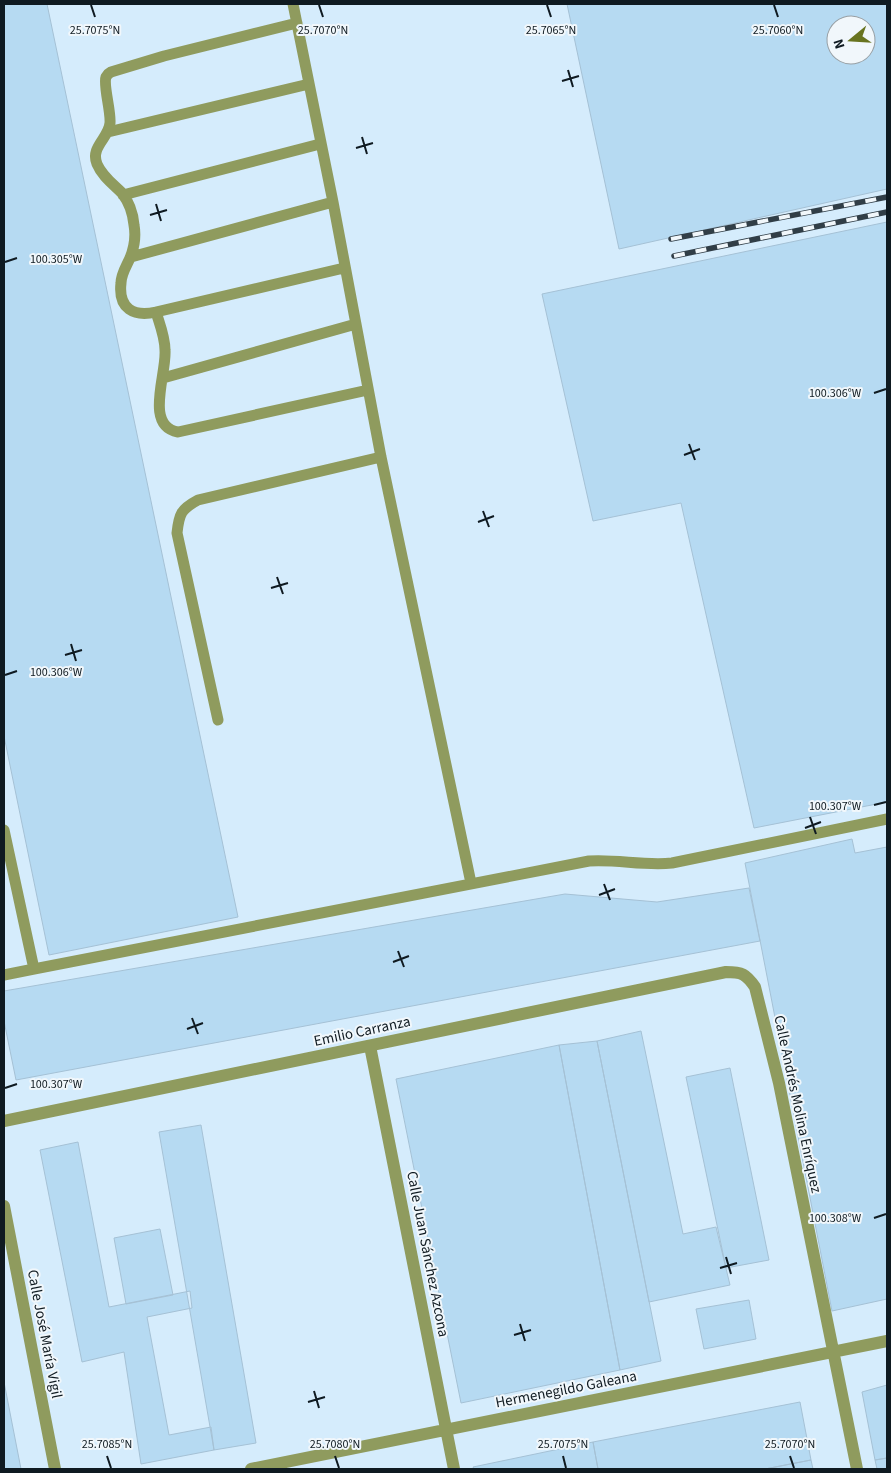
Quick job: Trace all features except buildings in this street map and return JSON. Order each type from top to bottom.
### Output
[{"type":"street","name":"Emilio Carranza","points":[[4,1121],[726,972]]},
{"type":"street","name":"Calle Andrés Molina Enríquez","points":[[726,972],[739,972],[748,978],[755,987],[779,1083],[857,1469]]},
{"type":"street","name":"Calle Juan Sánchez Azcona","points":[[370,1046],[454,1469]]},
{"type":"street","name":"Calle José María Vigil","points":[[4,1206],[55,1469]]},
{"type":"street","name":"Hermenegildo Galeana","points":[[251,1469],[887,1341]]},
{"type":"lane","points":[[293,4],[333,202],[381,457],[471,883]]},
{"type":"lane","points":[[297,23],[164,56],[111,72],[105,78],[110,122],[108,132],[96,150],[95,156],[106,178],[123,195],[130,208],[136,237],[131,257],[123,272],[120,284],[122,298],[130,311],[144,315],[344,268]]},
{"type":"lane","points":[[108,132],[309,84]]},
{"type":"lane","points":[[123,195],[320,144]]},
{"type":"lane","points":[[131,257],[333,202]]},
{"type":"lane","points":[[156,312],[165,348],[165,362],[159,400],[160,416],[166,428],[178,432],[368,390]]},
{"type":"lane","points":[[163,378],[356,324]]},
{"type":"lane","points":[[218,720],[177,533],[181,513],[186,506],[198,500],[381,457]]},
{"type":"lane","points":[[4,975],[589,861],[607,860],[655,865],[672,863],[887,819]]},
{"type":"lane","points":[[4,830],[34,969]]},
{"type":"railway","points":[[671,239],[887,197]]},
{"type":"railway","points":[[674,256],[887,212]]}]
